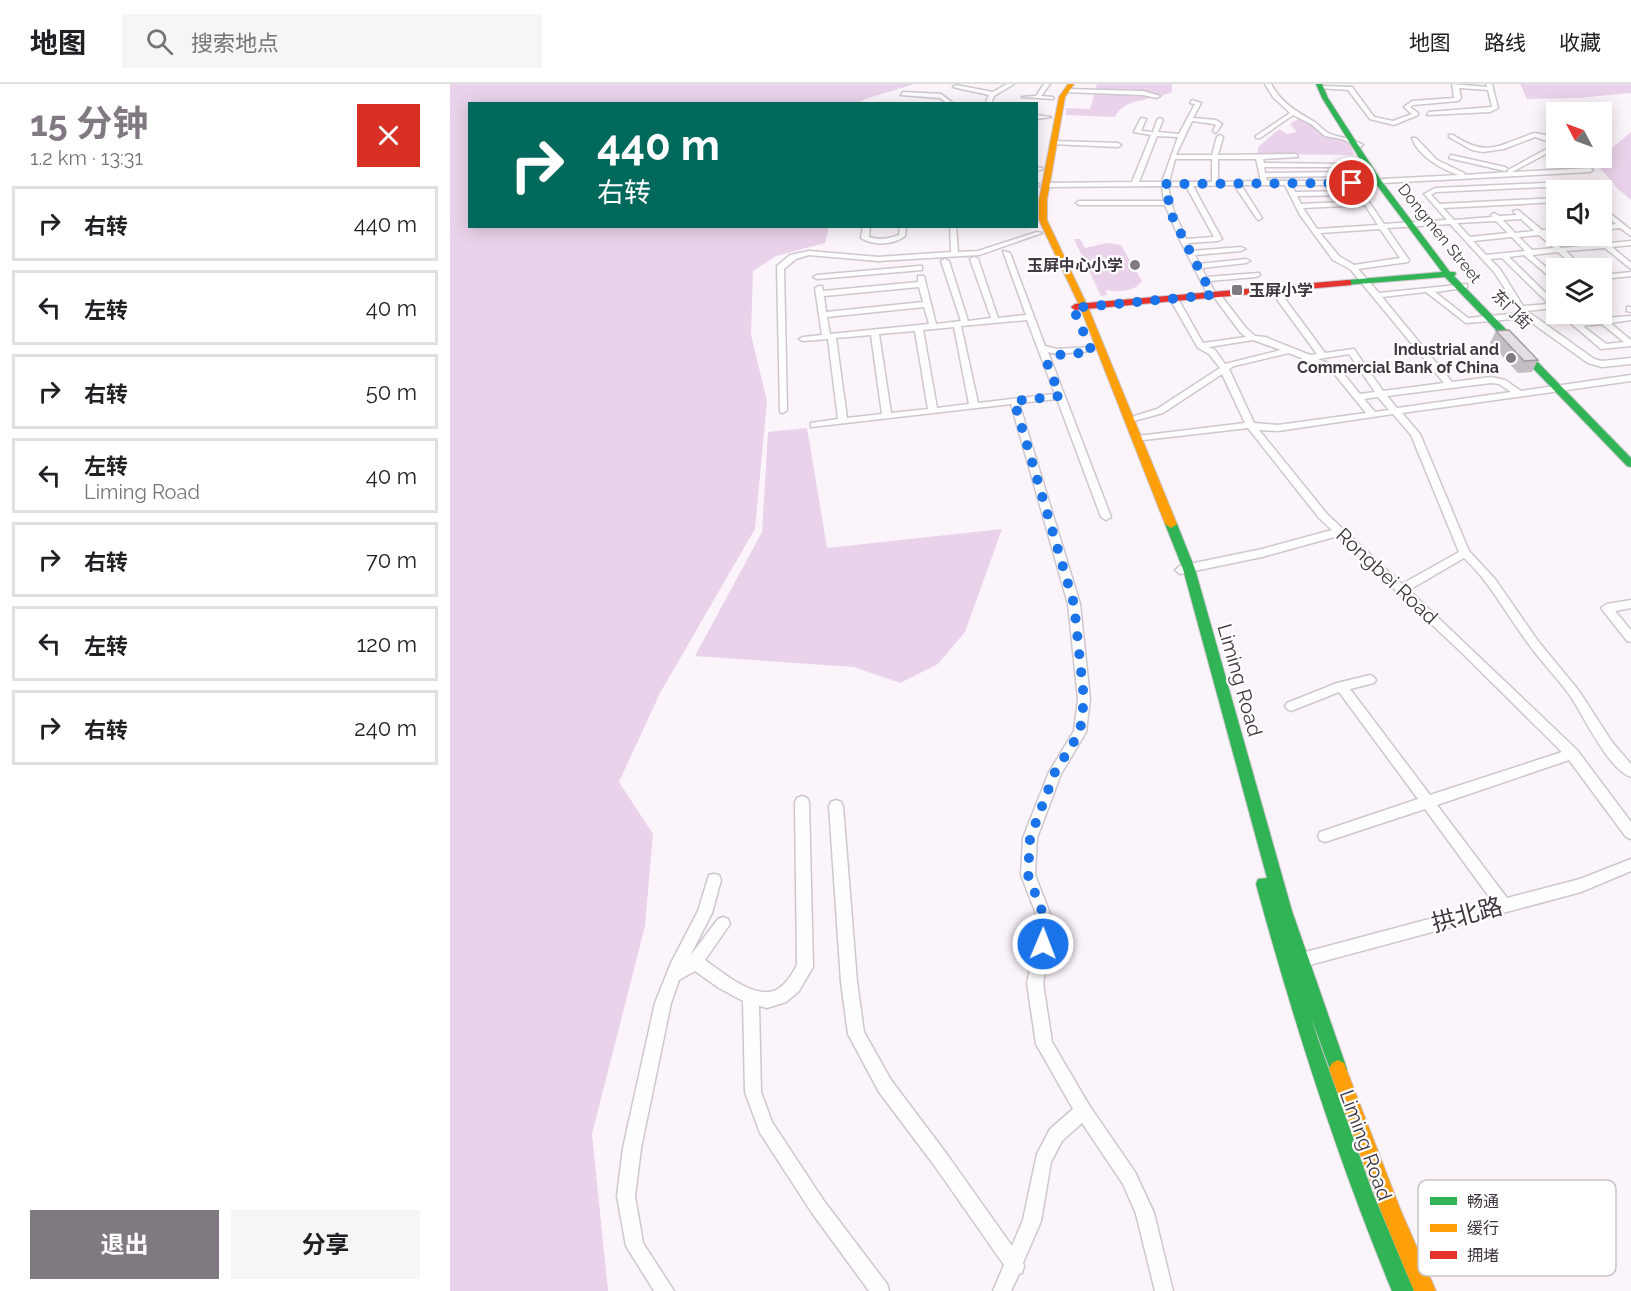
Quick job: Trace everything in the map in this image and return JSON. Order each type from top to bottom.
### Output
[{"type":"street","points":[[989,102],[994,94],[1011,84]]},
{"type":"street","points":[[1035,84],[1046,91]]},
{"type":"street","points":[[1268,84],[1275,96],[1293,113],[1313,123],[1327,135],[1356,143]]},
{"type":"street","points":[[1322,86],[1350,84]]},
{"type":"street","points":[[1322,86],[1350,88],[1372,118],[1394,123],[1416,114],[1407,107],[1412,104],[1453,101],[1458,98],[1455,85],[1489,86],[1495,108],[1429,114]]},
{"type":"street","points":[[949,91],[958,86],[994,94]]},
{"type":"street","points":[[1066,86],[1157,96]]},
{"type":"street","name":"Liming Road","points":[[1066,86],[1046,91],[1038,169],[1043,200],[1043,220],[1078,307],[1091,350],[1185,570],[1278,935],[1323,1083],[1369,1209],[1403,1291]]},
{"type":"street","name":"Liming Road","points":[[1039,185],[1054,144],[1066,86]]},
{"type":"street","name":"Dongmen Street","points":[[1322,86],[1356,143],[1413,226]]},
{"type":"street","points":[[969,97],[978,91]]},
{"type":"street","points":[[1025,97],[1046,91]]},
{"type":"street","points":[[903,94],[941,96],[949,102]]},
{"type":"street","points":[[1453,101],[1470,112]]},
{"type":"street","points":[[1192,102],[1198,103],[1182,133],[1165,184],[1169,203],[1197,266],[1214,295],[1243,330],[1253,338]]},
{"type":"street","points":[[1258,137],[1293,113]]},
{"type":"street","points":[[1140,126],[1143,119]]},
{"type":"street","points":[[1190,119],[1219,124],[1215,156],[1215,183]]},
{"type":"street","points":[[1135,184],[1160,120]]},
{"type":"street","points":[[1130,125],[1156,131],[1182,133]]},
{"type":"street","points":[[1451,136],[1467,147],[1487,153],[1535,135],[1556,142],[1557,146],[1511,172],[1451,157]]},
{"type":"street","points":[[1414,139],[1430,159],[1439,166],[1469,176]]},
{"type":"street","name":"东门街","points":[[1356,143],[1413,226],[1456,280],[1560,388],[1631,457]]},
{"type":"street","points":[[1054,144],[1118,145]]},
{"type":"street","points":[[1174,157],[1296,156]]},
{"type":"street","points":[[1259,157],[1264,179]]},
{"type":"street","points":[[1261,165],[1341,165],[1405,260],[1353,267]]},
{"type":"street","points":[[1383,180],[1511,172],[1590,170]]},
{"type":"street","points":[[1039,185],[1236,183],[1346,174]]},
{"type":"street","points":[[1264,179],[1288,184],[1352,183]]},
{"type":"street","points":[[1185,241],[1218,238],[1188,183]]},
{"type":"street","points":[[1236,183],[1258,218]]},
{"type":"street","points":[[1288,184],[1298,206],[1336,258],[1353,267],[1450,385]]},
{"type":"street","points":[[1546,185],[1428,192],[1437,206],[1497,271],[1524,312],[1592,361],[1602,364],[1631,361]]},
{"type":"street","points":[[1493,187],[1521,217],[1568,258]]},
{"type":"street","points":[[1468,189],[1546,270]]},
{"type":"street","points":[[1292,194],[1358,193]]},
{"type":"street","points":[[1437,206],[1546,200]]},
{"type":"street","points":[[1079,203],[1169,203]]},
{"type":"street","points":[[1298,206],[1365,203]]},
{"type":"street","points":[[1462,205],[1484,228],[1475,229],[1484,237]]},
{"type":"street","points":[[1315,231],[1453,224],[1521,217]]},
{"type":"street","points":[[1612,218],[1631,234]]},
{"type":"street","points":[[1612,227],[1620,226]]},
{"type":"street","points":[[867,228],[865,238],[873,241],[894,240],[902,236],[903,228]]},
{"type":"street","points":[[953,228],[955,255]]},
{"type":"street","points":[[783,410],[780,268],[794,257],[809,253],[878,259],[955,255],[1002,248],[1038,230]]},
{"type":"street","name":"Liming Road","points":[[1038,230],[1078,307],[1138,439],[1185,570],[1281,899],[1341,1077],[1392,1214],[1418,1275]]},
{"type":"street","points":[[1468,239],[1546,232]]},
{"type":"street","points":[[1612,245],[1631,243]]},
{"type":"street","points":[[1485,257],[1607,246],[1631,267]]},
{"type":"street","points":[[1191,253],[1241,249]]},
{"type":"street","points":[[1006,253],[1106,517]]},
{"type":"street","points":[[1503,255],[1546,296]]},
{"type":"street","points":[[974,259],[995,320]]},
{"type":"street","points":[[945,261],[961,323],[974,406]]},
{"type":"street","points":[[1197,266],[1246,261]]},
{"type":"street","points":[[843,422],[817,273],[918,265],[933,326]]},
{"type":"street","points":[[1612,276],[1631,274]]},
{"type":"street","points":[[1205,279],[1256,275]]},
{"type":"street","points":[[1078,307],[1364,282],[1456,280]]},
{"type":"street","points":[[1376,296],[1428,290],[1456,280]]},
{"type":"street","points":[[820,294],[923,285]]},
{"type":"street","points":[[1274,290],[1323,356]]},
{"type":"street","points":[[1428,290],[1466,321],[1496,319],[1546,307]]},
{"type":"street","name":"Rongbei Road","points":[[1174,298],[1201,346],[1212,352],[1224,368],[1250,425],[1289,477],[1338,532],[1402,589],[1572,754],[1631,833]]},
{"type":"street","points":[[823,315],[928,304]]},
{"type":"street","points":[[1612,318],[1631,312]]},
{"type":"street","points":[[803,339],[1030,316]]},
{"type":"street","points":[[1576,324],[1604,347],[1631,344]]},
{"type":"street","points":[[1608,324],[1631,344]]},
{"type":"street","points":[[918,328],[933,411]]},
{"type":"street","points":[[875,332],[887,416]]},
{"type":"street","points":[[1201,346],[1253,338],[1262,339],[1309,357],[1335,369],[1372,414]]},
{"type":"street","points":[[1041,347],[1057,352],[1091,350]]},
{"type":"street","points":[[1047,363],[1058,355],[1091,350]]},
{"type":"street","points":[[1130,419],[1160,411],[1231,364],[1290,350]]},
{"type":"street","points":[[1309,357],[1351,351],[1380,394],[1415,434],[1465,553],[1483,571],[1544,658],[1574,693],[1617,756],[1631,772]]},
{"type":"street","points":[[1138,439],[1250,425],[1278,428],[1631,378]]},
{"type":"street","points":[[1359,397],[1491,380],[1502,382],[1518,393]]},
{"type":"street","points":[[1560,388],[1631,464]]},
{"type":"street","points":[[814,425],[1060,396]]},
{"type":"street","points":[[1014,401],[1074,604],[1084,699],[1080,732],[1055,772],[1030,838],[1028,875],[1047,924],[1035,983],[1044,1044],[1083,1111],[1100,1132],[1133,1187],[1145,1213],[1164,1291]]},
{"type":"street","points":[[1185,570],[1262,553],[1338,532]]},
{"type":"street","points":[[1402,589],[1465,553]]},
{"type":"street","points":[[1631,604],[1607,608],[1631,638]]},
{"type":"street","points":[[1291,706],[1341,686],[1370,680]]},
{"type":"street","points":[[1341,686],[1504,905]]},
{"type":"street","points":[[1326,836],[1572,754]]},
{"type":"street","points":[[695,962],[751,999],[770,1000],[785,994],[798,983],[805,967],[802,802]]},
{"type":"street","points":[[836,806],[849,982],[856,1034],[885,1086],[940,1159],[1014,1266]]},
{"type":"street","name":"拱北路","points":[[1302,960],[1581,885],[1631,865]]},
{"type":"street","points":[[665,1291],[635,1246],[626,1196],[632,1148],[663,1003],[673,975],[705,913],[714,880]]},
{"type":"street","points":[[673,975],[695,962],[723,924]]},
{"type":"street","points":[[751,999],[753,1092],[766,1127],[818,1207],[880,1291]]},
{"type":"street","points":[[1002,1291],[1032,1221],[1042,1160],[1056,1135],[1083,1111]]},
{"type":"street","name":"Liming Road","points":[[1419,1276],[1425,1291]]},
{"type":"shaded area","points":[[450,84],[915,84],[861,102],[468,102],[468,228],[829,228],[825,243],[776,256],[753,271],[751,335],[767,401],[755,529],[660,693],[619,782],[653,834],[645,926],[592,1134],[608,1291],[450,1291]]},
{"type":"shaded area","points":[[1097,84],[1172,84],[1172,92],[1125,106],[1115,117],[1066,115],[1066,108],[1090,109]]},
{"type":"shaded area","points":[[1520,84],[1631,84],[1631,93],[1578,98],[1527,99]]},
{"type":"shaded area","points":[[1301,117],[1336,138],[1350,142],[1354,155],[1258,154],[1258,147],[1279,129],[1287,134],[1297,132],[1290,124]]},
{"type":"shaded area","points":[[1631,132],[1631,200],[1600,168],[1612,168],[1612,148]]},
{"type":"shaded area","points":[[1074,239],[1080,239],[1085,248],[1107,243],[1121,245],[1142,281],[1130,290],[1106,290],[1107,295],[1101,296]]},
{"type":"shaded area","points":[[807,428],[827,548],[1002,529],[965,632],[938,664],[900,683],[854,667],[695,656],[762,532],[768,432]]},
{"type":"building","points":[[1509,330],[1538,360],[1524,361],[1496,331]]},
{"type":"traffic: fast","points":[[1319,84],[1325,98],[1377,180],[1447,274],[1631,464]]},
{"type":"traffic: fast","points":[[1348,283],[1452,274]]},
{"type":"traffic: fast","points":[[1171,524],[1189,569],[1284,911],[1338,1069]]},
{"type":"traffic: fast","points":[[1264,884],[1326,1090],[1362,1191],[1403,1291]]},
{"type":"traffic: slow","points":[[1071,84],[1062,97],[1043,200],[1043,220],[1084,307],[1171,524]]},
{"type":"traffic: slow","points":[[1338,1069],[1392,1214],[1418,1275]]},
{"type":"traffic: slow","points":[[1419,1276],[1425,1291]]},
{"type":"traffic: jam","points":[[1075,307],[1348,283]]},
{"type":"place","name":"玉屏中心小学","points":[[1135,265]]},
{"type":"place","name":"玉屏小学","points":[[1237,290]]},
{"type":"place","name":"Industrial and Commercial Bank of China","points":[[1511,358]]},
{"type":"route","points":[[1043,944],[1047,924],[1028,875],[1030,838],[1055,772],[1080,732],[1084,699],[1074,604],[1014,401],[1060,396],[1047,363],[1058,355],[1092,352],[1073,308],[1212,295],[1172,216],[1165,184],[1352,183]]}]
